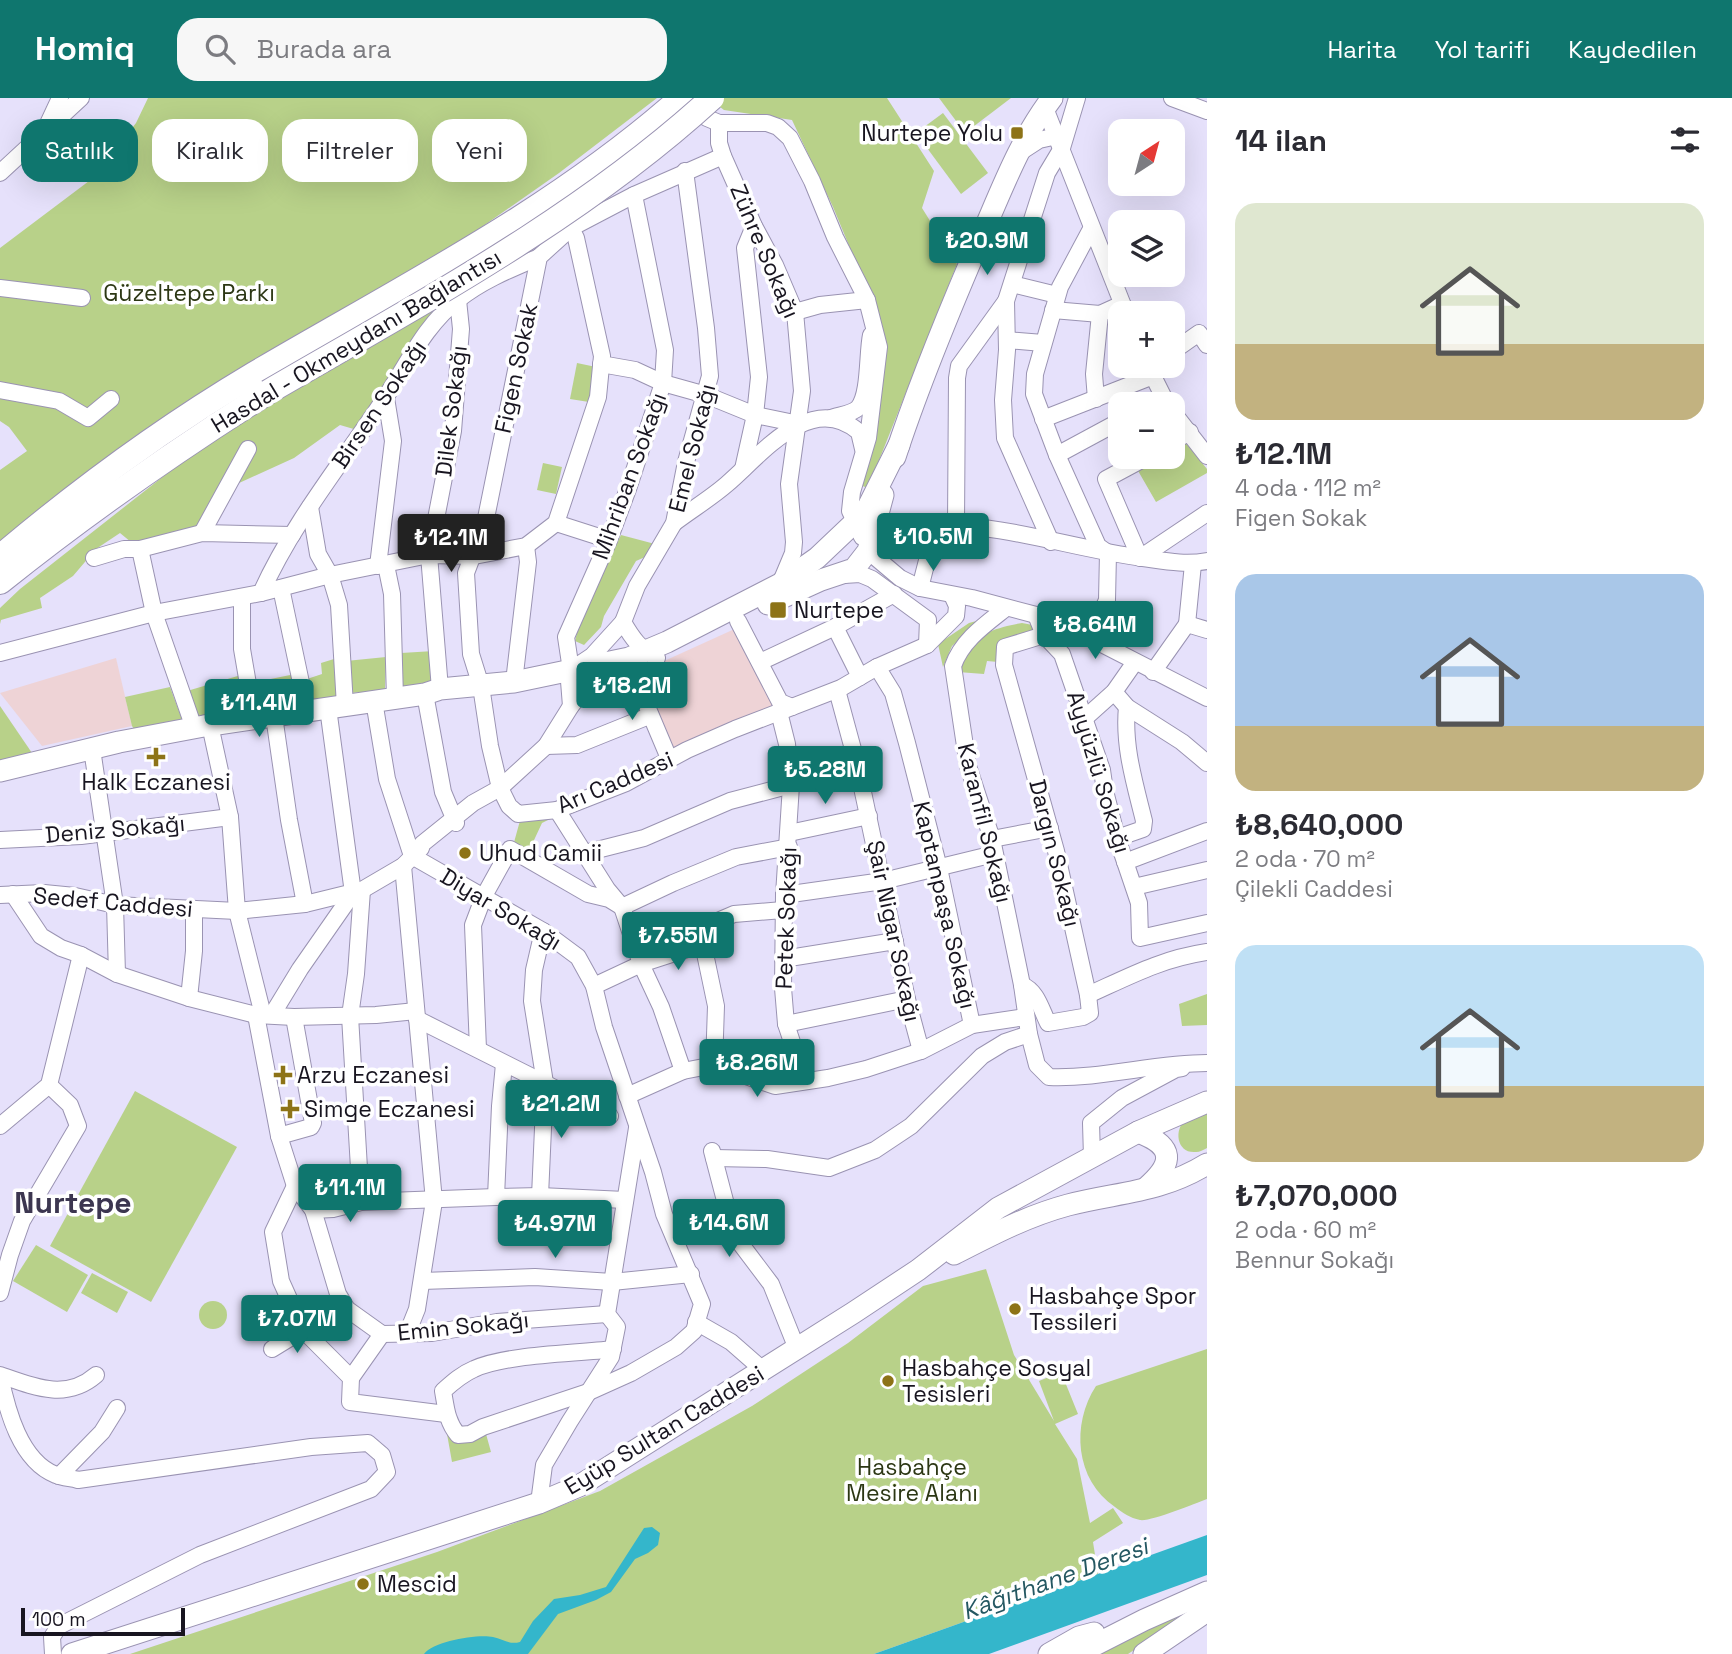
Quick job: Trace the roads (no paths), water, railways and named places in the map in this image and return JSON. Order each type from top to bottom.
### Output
[{"type":"highway","name":"Hasdal - Okmeydanı Bağlantısı","points":[[0,557],[101,478],[260,384],[498,232],[596,166],[683,98]]},
{"type":"highway","name":"Hasdal - Okmeydanı Bağlantısı","points":[[0,582],[260,384],[428,299],[562,214],[640,157],[712,98]]},
{"type":"highway","points":[[0,596],[69,538],[91,513]]},
{"type":"main road","points":[[570,676],[629,658],[651,655],[780,584],[817,558],[859,535],[876,516],[905,423],[935,350],[1017,154],[1048,103]]},
{"type":"main road","points":[[0,771],[92,749],[264,717],[481,686],[570,676],[595,676],[738,621],[767,604],[854,569],[859,535],[868,507],[899,445]]},
{"type":"main road","points":[[817,558],[815,570],[831,578]]},
{"type":"main road","name":"Eyüp Sultan Caddesi","points":[[72,1654],[539,1503],[579,1486],[918,1270],[998,1208],[1138,1132],[1207,1102]]},
{"type":"main road","points":[[1186,1111],[1171,1130],[1171,1141],[1175,1150],[1184,1157],[1195,1160],[1207,1158]]},
{"type":"main road","points":[[1138,1132],[1160,1143],[1166,1153],[1167,1163],[1163,1173],[1143,1191]]},
{"type":"main road","name":"Eyüp Sultan Caddesi","points":[[918,1270],[1021,1221],[1068,1205],[1143,1191],[1177,1179],[1207,1164]]},
{"type":"main road","points":[[1077,1654],[1207,1592]]},
{"type":"main road","points":[[1144,1654],[1207,1611]]},
{"type":"main road","points":[[1049,1654],[1079,1637],[1144,1620]]},
{"type":"street","points":[[51,119],[60,98]]},
{"type":"street","points":[[60,119],[81,98]]},
{"type":"street","points":[[683,98],[707,118],[719,123],[768,123],[778,127],[790,138],[867,300],[879,347],[879,360],[872,418],[852,492],[850,511],[859,535],[900,578],[927,590],[1036,615],[1090,638],[1207,698]]},
{"type":"street","points":[[956,525],[957,378],[962,361],[1006,301],[1047,173],[1077,98]]},
{"type":"street","points":[[1172,98],[1207,111]]},
{"type":"street","points":[[1048,103],[1062,137],[1091,229],[1121,301]]},
{"type":"street","name":"Zühre Sokağı","points":[[719,123],[719,143],[723,156],[796,312],[802,391],[799,424],[794,432],[789,484],[794,542],[793,553],[780,584]]},
{"type":"street","points":[[1017,154],[1040,140],[1062,137]]},
{"type":"street","points":[[0,173],[21,155]]},
{"type":"street","points":[[539,257],[571,228],[634,195],[723,156]]},
{"type":"street","name":"Emel Sokağı","points":[[623,622],[637,586],[674,523],[686,462],[710,376],[685,171]]},
{"type":"street","name":"Mihriban Sokağı","points":[[570,676],[566,637],[609,540],[663,383],[665,349],[634,195]]},
{"type":"street","points":[[743,469],[755,415],[759,377],[745,248],[754,226]]},
{"type":"street","points":[[0,653],[154,613],[261,593],[330,575],[429,555],[474,556],[526,546],[556,523],[598,397],[602,356],[579,251],[571,228]]},
{"type":"street","points":[[1091,229],[1055,303],[1035,374],[1034,394],[1057,455],[1098,546],[1108,553]]},
{"type":"street","name":"Birsen Sokağı","points":[[261,593],[276,559],[386,397],[418,342],[458,300],[494,276],[539,257]]},
{"type":"street","name":"Figen Sokak","points":[[500,788],[490,746],[481,686],[471,654],[466,573],[485,523],[539,257]]},
{"type":"street","points":[[1012,284],[1055,303],[1100,314],[1108,312]]},
{"type":"street","points":[[0,288],[82,298]]},
{"type":"street","name":"Dilek Sokağı","points":[[455,821],[443,792],[433,692],[429,555],[453,431],[461,329],[458,300]]},
{"type":"street","points":[[796,312],[820,305],[867,300]]},
{"type":"street","points":[[1006,301],[1007,345],[1003,400],[1005,438],[1051,542]]},
{"type":"street","points":[[1096,399],[1094,374],[1100,314]]},
{"type":"street","points":[[601,364],[635,370],[663,383],[706,395],[755,415],[799,424],[854,411],[859,406],[866,382],[868,348],[873,326]]},
{"type":"street","points":[[1185,345],[1204,334]]},
{"type":"street","points":[[976,343],[1043,343]]},
{"type":"street","points":[[935,350],[962,361]]},
{"type":"street","points":[[1043,419],[1096,399],[1134,378]]},
{"type":"street","points":[[0,390],[59,401],[88,418],[110,399]]},
{"type":"street","points":[[386,397],[393,442],[382,565],[392,594],[384,700],[387,779],[412,857],[416,1015],[434,1201],[417,1309],[407,1334]]},
{"type":"street","points":[[830,418],[846,423],[859,432],[863,452]]},
{"type":"street","points":[[674,523],[725,486],[768,445],[799,424]]},
{"type":"street","points":[[1057,455],[1108,427]]},
{"type":"street","points":[[1185,427],[1207,456]]},
{"type":"street","points":[[1185,435],[1190,432]]},
{"type":"street","points":[[202,533],[248,449]]},
{"type":"street","points":[[1124,469],[1106,479],[1140,558]]},
{"type":"street","points":[[310,507],[318,554],[330,575],[339,605],[327,708]]},
{"type":"street","points":[[1140,558],[1207,513]]},
{"type":"street","points":[[556,523],[609,540]]},
{"type":"street","points":[[927,645],[928,620],[924,609],[936,526],[956,525],[1140,558],[1200,563],[1188,624],[1153,671]]},
{"type":"street","points":[[94,558],[124,550],[139,550],[202,533],[292,535]]},
{"type":"street","points":[[514,682],[528,562],[526,546]]},
{"type":"street","points":[[139,550],[154,613],[202,727],[230,817],[237,911],[264,1015],[279,1136],[295,1186],[313,1210],[333,1209],[361,1202],[496,1197],[625,1200]]},
{"type":"street","points":[[1090,638],[1107,600],[1108,553]]},
{"type":"street","points":[[831,578],[860,574],[894,594],[928,620],[952,620],[989,603]]},
{"type":"street","points":[[281,588],[327,708],[339,803],[357,892],[356,974],[350,1016],[361,1202]]},
{"type":"street","points":[[760,662],[835,627],[894,594]]},
{"type":"street","points":[[952,595],[957,606],[952,620]]},
{"type":"street","points":[[242,597],[242,649],[264,717],[305,904]]},
{"type":"street","name":"Karanfil Sokağı","points":[[1006,608],[958,652],[953,666],[968,766],[993,847],[1023,985],[1025,1017],[1037,1065],[1049,1077],[1078,1078],[1200,1061]]},
{"type":"street","name":"Ayyüzlü Sokağı","points":[[1036,615],[1044,635],[1062,654],[1085,718],[1102,771],[1117,838],[1139,903],[1140,938],[1207,923]]},
{"type":"street","name":"Arı Caddesi","points":[[509,806],[518,814],[557,810],[626,783],[687,750],[837,690],[877,667],[927,645],[952,620]]},
{"type":"street","points":[[738,621],[786,709]]},
{"type":"street","points":[[571,706],[570,676],[593,656],[623,622],[632,639],[651,655]]},
{"type":"street","points":[[1188,624],[1207,629]]},
{"type":"street","points":[[835,627],[860,677]]},
{"type":"street","name":"Dargın Sokağı","points":[[1044,635],[1005,647],[1004,665],[1050,828],[1088,995]]},
{"type":"street","points":[[1085,718],[1114,692],[1135,662]]},
{"type":"street","name":"Kaptanpaşa Sokağı","points":[[877,667],[893,693],[939,868],[972,1025]]},
{"type":"street","points":[[633,673],[668,756]]},
{"type":"street","name":"Sedef Caddesi","points":[[6,895],[44,893],[75,896],[115,905],[237,911],[305,904],[357,892],[426,847],[473,803],[500,788],[546,746],[571,706],[595,676]]},
{"type":"street","name":"Şair Nigar Sokağı","points":[[837,690],[869,816],[907,999],[921,1051]]},
{"type":"street","points":[[1114,692],[1127,707],[1182,742],[1207,763]]},
{"type":"street","points":[[1117,838],[1143,829],[1144,821],[1128,751],[1125,724],[1127,707]]},
{"type":"street","name":"Petek Sokağı","points":[[786,709],[790,785],[783,988],[786,1024],[805,1081]]},
{"type":"street","points":[[546,746],[577,745],[649,716]]},
{"type":"street","points":[[92,749],[115,905],[117,974]]},
{"type":"street","points":[[585,853],[644,838],[730,802],[790,785]]},
{"type":"street","points":[[500,788],[509,806]]},
{"type":"street","name":"Sedef Caddesi","points":[[455,821],[477,808],[509,806]]},
{"type":"street","points":[[557,810],[607,889],[622,907],[683,1071]]},
{"type":"street","points":[[622,907],[736,857],[869,816]]},
{"type":"street","name":"Deniz Sokağı","points":[[0,840],[105,834],[230,817]]},
{"type":"street","points":[[594,986],[641,964],[704,944],[720,920],[734,914],[939,868],[1050,828]]},
{"type":"street","points":[[1125,862],[1207,831]]},
{"type":"street","points":[[478,1049],[473,925],[484,896],[510,849],[588,894],[609,899],[622,907]]},
{"type":"street","name":"Diyar Sokağı","points":[[412,857],[543,931],[578,957],[594,986],[604,1027],[664,1214],[702,1304],[696,1322]]},
{"type":"street","points":[[1134,887],[1207,870]]},
{"type":"street","points":[[264,1015],[357,892]]},
{"type":"street","points":[[6,895],[41,936],[117,974],[189,998],[264,1015],[416,1015],[576,1101],[610,1116]]},
{"type":"street","points":[[189,998],[194,951],[194,910]]},
{"type":"street","points":[[540,1196],[545,1083],[532,1001],[534,970],[543,931]]},
{"type":"street","points":[[783,959],[895,941]]},
{"type":"street","points":[[704,944],[716,1006],[714,1065]]},
{"type":"street","points":[[1023,985],[1030,988],[1034,994],[1048,1023],[1083,1017],[1090,1013],[1088,995],[1158,962],[1207,952]]},
{"type":"street","points":[[0,1126],[49,1085],[81,955]]},
{"type":"street","points":[[786,1024],[907,999]]},
{"type":"street","points":[[279,1136],[312,1127],[313,1123],[294,1017]]},
{"type":"street","points":[[628,1097],[683,1071],[714,1065],[775,1086],[828,1079],[921,1051],[972,1025],[1025,1017]]},
{"type":"street","points":[[797,1349],[771,1284],[734,1235],[713,1154],[829,1168],[875,1150],[911,1126],[982,1056],[1005,1042],[1029,1034]]},
{"type":"street","points":[[1092,1157],[1091,1123],[1122,1098],[1176,1069],[1200,1061]]},
{"type":"street","points":[[496,1197],[500,1106],[505,1064]]},
{"type":"street","points":[[0,1293],[22,1221],[78,1126],[70,1105],[49,1085]]},
{"type":"street","points":[[539,1503],[544,1465],[611,1357],[617,1327],[607,1314],[638,1127]]},
{"type":"street","points":[[295,1186],[273,1232],[281,1281],[303,1331],[351,1378]]},
{"type":"street","name":"Emin Sokağı","points":[[313,1210],[338,1294],[347,1309],[382,1334],[432,1333],[497,1322],[607,1314]]},
{"type":"street","points":[[422,1281],[535,1277],[612,1282],[691,1274]]},
{"type":"street","points":[[613,1349],[497,1362],[475,1368],[443,1391],[446,1414],[452,1428],[458,1435],[470,1434],[483,1427],[591,1391],[676,1348],[694,1331],[696,1322],[731,1342],[763,1370]]},
{"type":"street","points":[[272,1349],[303,1331]]},
{"type":"street","points":[[382,1334],[351,1378],[350,1402],[446,1414]]},
{"type":"street","points":[[53,1654],[52,1637],[59,1626],[201,1555],[371,1489],[387,1472],[383,1455],[368,1443],[311,1447],[78,1480],[59,1476],[40,1465],[20,1442],[0,1376],[34,1387],[62,1390],[84,1385],[96,1375]]},
{"type":"street","points":[[59,1476],[102,1432],[117,1408]]},
{"type":"water","points":[[652,1527],[660,1533],[658,1545],[635,1559],[611,1592],[558,1614],[528,1654],[424,1654],[437,1645],[467,1638],[486,1636],[520,1642],[533,1621],[554,1599],[606,1587],[644,1528]]},
{"type":"water","points":[[1207,1535],[1207,1575],[989,1654],[874,1654]]},
{"type":"place","name":"Nurtepe Yolu","points":[[1017,133]]},
{"type":"place","name":"Nurtepe","points":[[778,610]]},
{"type":"place","name":"Halk Eczanesi","points":[[156,757]]},
{"type":"place","name":"Uhud Camii","points":[[465,853]]},
{"type":"place","name":"Arzu Eczanesi","points":[[283,1075]]},
{"type":"place","name":"Simge Eczanesi","points":[[290,1109]]},
{"type":"place","name":"Hasbahçe Spor Tessileri","points":[[1015,1309]]},
{"type":"place","name":"Hasbahçe Sosyal Tesisleri","points":[[888,1381]]},
{"type":"place","name":"Mescid","points":[[363,1584]]},
{"type":"district","name":"Nurtepe","points":[[73,1203]]},
{"type":"park label","name":"Güzeltepe Parkı","points":[[189,293]]},
{"type":"park label","name":"Hasbahçe Mesire Alanı","points":[[912,1480]]},
{"type":"water label","name":"Kâğıthane Deresi","points":[[1055,1579]]}]
